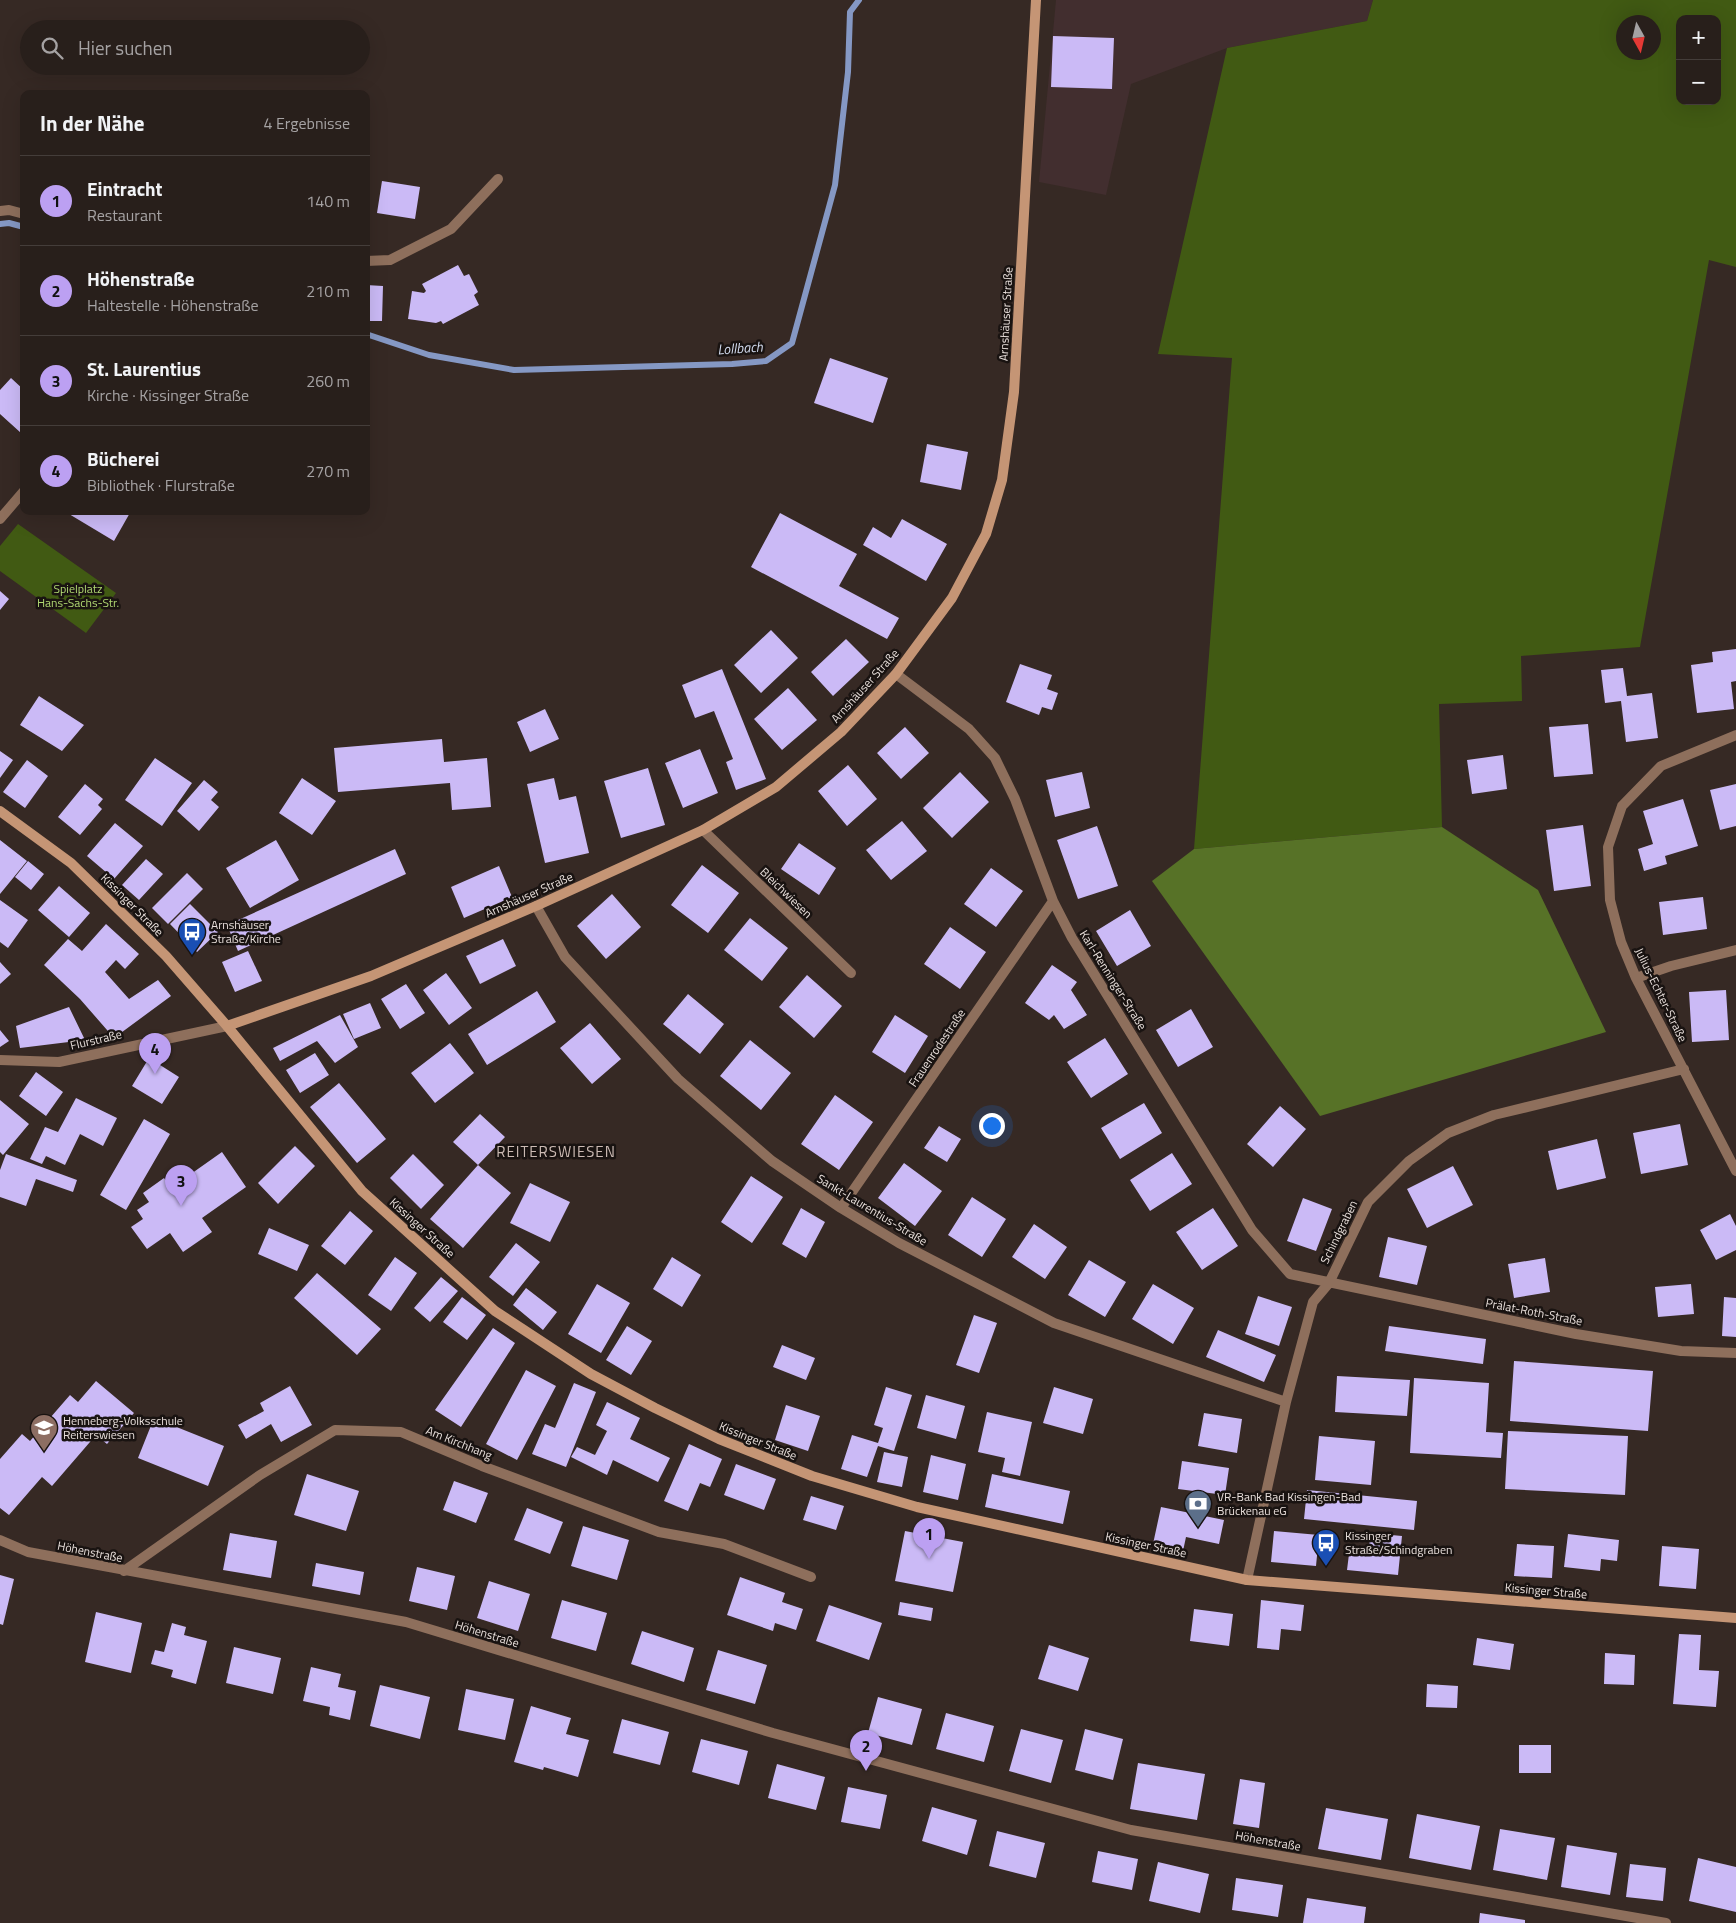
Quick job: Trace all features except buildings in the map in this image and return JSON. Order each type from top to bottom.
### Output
[{"type":"street","name":"Arnshäuser Straße","points":[[227,1026],[371,976],[536,906],[703,830],[776,787],[840,732],[896,674],[952,598],[986,534],[1002,480],[1014,392],[1035,47],[1036,0]]},
{"type":"street","points":[[370,261],[390,260],[451,229],[498,179]]},
{"type":"street","points":[[0,211],[9,210],[20,213]]},
{"type":"street","points":[[0,519],[20,496]]},
{"type":"street","name":"Karl-Renninger-Straße","points":[[896,674],[969,730],[995,758],[1015,799],[1053,901],[1072,938],[1252,1230],[1290,1274],[1329,1282]]},
{"type":"street","name":"Julius-Echter-Straße","points":[[1736,735],[1661,766],[1622,806],[1608,847],[1610,900],[1621,942],[1636,978],[1736,1169]]},
{"type":"street","name":"Kissinger Straße","points":[[0,811],[71,863],[166,956],[227,1026],[362,1191],[495,1311],[599,1378],[719,1439],[812,1476],[917,1507],[1247,1580],[1736,1618]]},
{"type":"street","name":"Bleichwiesen","points":[[703,830],[851,974]]},
{"type":"street","name":"Frauenrodestraße","points":[[841,1208],[1053,901]]},
{"type":"street","name":"Sankt-Laurentius-Straße","points":[[536,906],[565,957],[678,1079],[772,1161],[841,1208],[899,1243],[1054,1323],[1286,1402]]},
{"type":"street","points":[[1636,978],[1671,966],[1736,950]]},
{"type":"street","name":"Flurstraße","points":[[0,1060],[59,1062],[135,1044],[227,1026]]},
{"type":"street","name":"Schindgraben","points":[[1247,1580],[1286,1402],[1312,1302],[1329,1282],[1368,1202],[1408,1161],[1448,1133],[1494,1115],[1684,1069]]},
{"type":"street","name":"Prälat-Roth-Straße","points":[[1329,1282],[1576,1334],[1681,1351],[1736,1353]]},
{"type":"street","name":"Am Kirchhang","points":[[124,1571],[260,1475],[335,1430],[401,1432],[491,1469],[659,1532],[724,1544],[811,1577]]},
{"type":"street","name":"Höhenstraße","points":[[0,1540],[28,1552],[406,1622],[773,1733],[1131,1830],[1666,1923]]},
{"type":"shaded area","points":[[1056,0],[1373,0],[1367,21],[1227,48],[1131,84],[1106,195],[1039,182]]},
{"type":"green space","points":[[1373,0],[1736,0],[1736,267],[1709,260],[1640,647],[1521,656],[1522,701],[1439,704],[1442,827],[1194,849],[1232,358],[1158,354],[1227,48],[1367,21]]},
{"type":"green space","name":"Spielplatz Hans-Sachs-Str.","points":[[18,524],[116,593],[86,633],[0,571],[0,546]]},
{"type":"green space","points":[[1442,827],[1538,890],[1606,1032],[1320,1116],[1152,881],[1194,849]]},
{"type":"waterway","name":"Lollbach","points":[[370,335],[429,355],[514,370],[732,364],[766,361],[792,343],[835,185],[848,72],[850,12],[859,0]]},
{"type":"waterway","name":"Lollbach","points":[[0,224],[9,223],[20,226]]},
{"type":"place","name":"Arnshäuser Straße/Kirche","points":[[192,956]]},
{"type":"place","name":"Bücherei","points":[[155,1074]]},
{"type":"place","name":"St. Laurentius","points":[[181,1206]]},
{"type":"place","name":"Henneberg-Volksschule Reiterswiesen","points":[[44,1452]]},
{"type":"place","name":"VR-Bank Bad Kissingen-Bad Brückenau eG","points":[[1198,1528]]},
{"type":"place","name":"Eintracht","points":[[929,1559]]},
{"type":"place","name":"Kissinger Straße/Schindgraben","points":[[1326,1567]]},
{"type":"place","name":"Höhenstraße","points":[[866,1771]]},
{"type":"district","name":"REITERSWIESEN","points":[[556,1152]]}]
